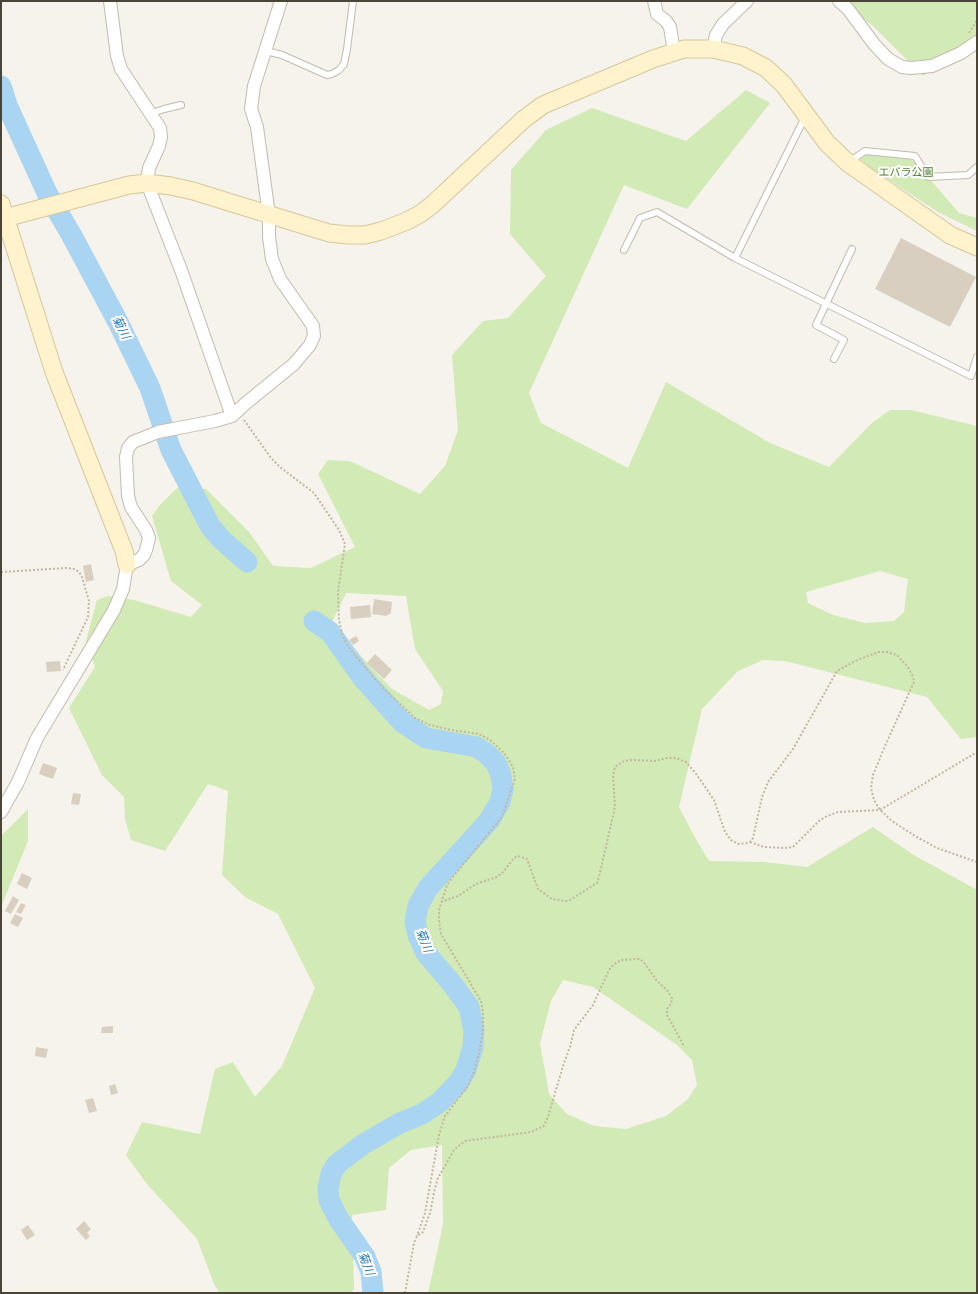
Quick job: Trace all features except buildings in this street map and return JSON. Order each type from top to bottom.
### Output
[{"type":"street","points":[[110,1],[117,56],[121,69],[152,113],[160,128],[161,137],[159,146],[149,168],[147,183],[235,414]]},
{"type":"street","points":[[127,566],[139,560],[144,555],[149,538],[146,530],[131,507],[128,496],[126,457],[128,448],[133,442],[158,432],[215,421],[235,414],[246,403],[294,364],[310,345],[314,336],[313,326],[280,279],[272,259],[269,237],[269,215],[257,126],[251,109],[254,86],[281,1]]},
{"type":"street","points":[[654,1],[657,14],[666,21],[670,27],[674,52]]},
{"type":"street","points":[[713,49],[716,35],[724,24],[747,1]]},
{"type":"street","points":[[840,1],[848,9],[874,44],[888,59],[902,67],[911,68],[932,66],[961,53],[977,42]]},
{"type":"street","points":[[1,812],[18,782],[37,738],[114,610],[123,590],[127,566],[124,551],[54,372],[3,211],[32,211],[129,185],[147,183],[193,191],[329,233],[365,235],[394,227],[420,214],[432,205],[524,119],[538,108],[653,59],[684,49],[713,49],[743,56],[766,68],[784,85],[827,143],[848,163],[950,234],[977,247]]},
{"type":"lane","points":[[266,51],[282,55],[327,75],[339,70],[344,64],[353,1]]},
{"type":"lane","points":[[152,113],[181,105]]},
{"type":"lane","points":[[735,258],[806,115]]},
{"type":"lane","points":[[848,163],[865,151],[915,156],[928,177],[968,175],[977,168]]},
{"type":"lane","points":[[624,250],[640,218],[657,212],[735,258],[971,376],[977,357]]},
{"type":"lane","points":[[834,359],[844,340],[816,325],[852,249]]},
{"type":"path","points":[[235,414],[271,458],[280,467],[314,493],[340,530],[345,544],[340,578],[339,620],[342,634],[347,645],[357,658],[382,687],[415,718],[430,725],[479,734],[490,740],[504,753],[513,767],[515,779],[502,817],[447,885],[439,910],[438,920],[441,934],[481,1001],[483,1030],[474,1072],[468,1086],[445,1116],[439,1135],[425,1213],[414,1243],[405,1293]]},
{"type":"path","points":[[1,572],[66,568],[74,569],[79,572],[89,601],[88,617],[62,672]]},
{"type":"path","points":[[750,842],[753,838],[762,797],[768,782],[793,749],[837,671],[868,655],[878,652],[887,652],[897,655],[908,666],[914,682],[873,775],[871,788],[874,800],[880,810],[892,821],[915,836],[937,848],[977,862]]},
{"type":"path","points":[[441,902],[458,896],[476,884],[497,877],[504,871],[514,858],[518,856],[526,859],[538,889],[552,899],[570,900],[596,883],[599,878],[615,807],[613,775],[615,767],[624,760],[655,761],[666,758],[676,758],[686,762],[701,780],[714,800],[725,832],[731,840],[738,844],[750,842],[764,847],[785,848],[793,847],[820,820],[827,816],[838,812],[880,810],[977,752]]},
{"type":"path","points":[[417,1236],[423,1232],[430,1212],[438,1178],[454,1150],[464,1141],[531,1132],[544,1126],[570,1047],[574,1030],[593,1005],[609,970],[613,965],[621,960],[639,959],[643,961],[657,981],[667,990],[672,998],[667,1009],[667,1015],[684,1046]]},
{"type":"green space","points":[[840,1],[977,1],[977,40],[923,76],[873,26]]},
{"type":"green space","points":[[746,90],[770,103],[687,209],[624,185],[529,393],[541,423],[628,468],[666,382],[770,443],[829,467],[873,422],[890,410],[911,410],[977,426],[977,737],[961,739],[927,697],[785,661],[763,660],[738,671],[702,709],[679,807],[709,861],[764,862],[807,867],[873,827],[912,854],[977,890],[977,1293],[428,1293],[443,1224],[442,1145],[411,1150],[389,1168],[386,1210],[352,1215],[354,1289],[350,1293],[220,1293],[214,1284],[197,1239],[146,1183],[126,1155],[142,1122],[200,1134],[215,1069],[233,1062],[255,1097],[282,1066],[315,988],[278,914],[245,897],[222,875],[228,791],[208,784],[165,851],[131,840],[125,819],[124,797],[102,775],[69,708],[95,667],[86,641],[97,600],[108,596],[134,600],[191,617],[202,605],[171,581],[152,516],[159,506],[177,488],[206,489],[249,532],[273,566],[311,568],[355,547],[318,474],[328,460],[350,461],[420,494],[445,466],[458,430],[452,355],[483,321],[508,318],[546,276],[510,234],[511,170],[546,130],[592,108],[686,141]],"holes":[[[880,571],[908,579],[904,612],[894,621],[865,623],[833,615],[808,603],[806,592]],[[346,593],[406,596],[415,649],[443,691],[441,704],[429,710],[392,689],[331,624]],[[563,980],[593,987],[677,1045],[692,1060],[697,1085],[688,1099],[666,1116],[626,1129],[594,1126],[567,1114],[549,1094],[540,1043],[551,1001]]]},
{"type":"green space","name":"エバラ公園","points":[[862,152],[910,159],[916,163],[959,213],[977,218],[977,231],[938,212],[868,166],[853,153]]},
{"type":"green space","points":[[28,809],[28,841],[1,907],[1,836]]},
{"type":"waterway","name":"菊川","points":[[1,86],[7,105],[47,193],[118,322],[150,388],[171,450],[210,526],[221,539],[247,562]]},
{"type":"waterway","name":"菊川","points":[[314,621],[330,632],[362,677],[402,722],[426,738],[477,747],[496,763],[501,775],[503,789],[500,802],[489,821],[428,888],[418,906],[415,922],[418,935],[426,953],[469,1007],[474,1031],[473,1047],[466,1070],[459,1082],[440,1102],[422,1114],[398,1124],[362,1145],[337,1164],[331,1174],[328,1188],[329,1200],[338,1218],[365,1257],[371,1272],[373,1293]]}]
